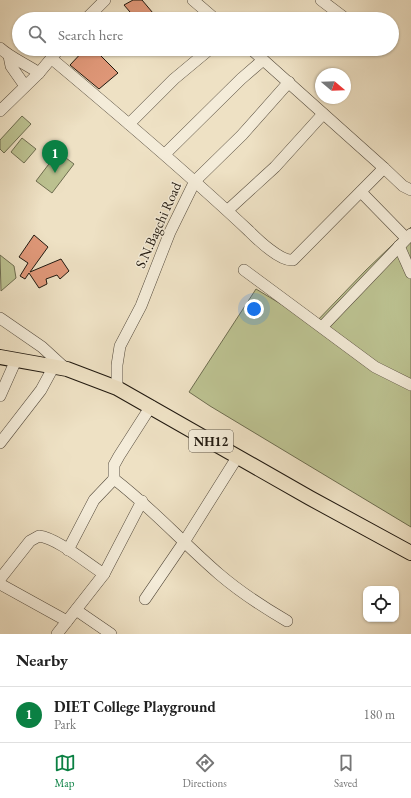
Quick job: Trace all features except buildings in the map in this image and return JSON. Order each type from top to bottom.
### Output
[{"type":"main road","name":"NH12","points":[[0,357],[60,368],[117,388],[310,498],[411,553]]},
{"type":"street","points":[[87,12],[98,0]]},
{"type":"street","points":[[93,12],[105,0]]},
{"type":"street","points":[[100,12],[111,0]]},
{"type":"street","points":[[193,0],[207,12]]},
{"type":"street","points":[[321,0],[337,12]]},
{"type":"street","points":[[0,48],[9,56],[18,58],[39,73]]},
{"type":"street","points":[[9,56],[11,66],[25,86]]},
{"type":"street","points":[[0,110],[39,73],[54,56]]},
{"type":"street","points":[[129,124],[174,79],[202,56]]},
{"type":"street","points":[[259,56],[403,186],[411,190]]},
{"type":"street","points":[[52,59],[165,154],[228,210],[257,239],[284,259],[289,260],[301,254],[384,168]]},
{"type":"street","points":[[165,154],[236,84],[263,60]]},
{"type":"street","name":"S.N.Bagchi Road","points":[[117,388],[117,365],[120,346],[141,306],[170,232],[195,181],[242,135],[289,82]]},
{"type":"street","points":[[228,210],[275,167],[323,114]]},
{"type":"street","points":[[361,192],[405,240],[411,273]]},
{"type":"street","points":[[323,326],[405,240]]},
{"type":"street","points":[[244,270],[323,326],[375,367],[411,385]]},
{"type":"street","points":[[0,318],[42,347],[60,368],[15,421],[0,442]]},
{"type":"street","points":[[0,396],[16,360]]},
{"type":"street","points":[[151,406],[116,461],[113,473],[114,479],[142,501],[184,542],[234,587],[287,622]]},
{"type":"street","points":[[145,599],[184,542],[238,456]]},
{"type":"street","points":[[68,550],[94,500],[114,479]]},
{"type":"street","points":[[57,634],[104,574],[142,501]]},
{"type":"street","points":[[0,579],[30,541],[36,536],[47,538],[104,574]]},
{"type":"street","points":[[0,584],[67,621]]},
{"type":"street","points":[[76,610],[111,634]]},
{"type":"green space","points":[[22,116],[31,124],[4,153],[0,149],[0,140]]},
{"type":"green space","points":[[22,138],[36,149],[24,163],[11,152]]},
{"type":"green space","points":[[58,152],[74,164],[52,193],[36,181]]},
{"type":"green space","points":[[411,227],[411,527],[189,392],[256,289],[314,324],[366,270]]},
{"type":"green space","points":[[0,255],[14,266],[16,278],[1,291]]},
{"type":"place","name":"DIET College Playground","points":[[55,173]]}]
